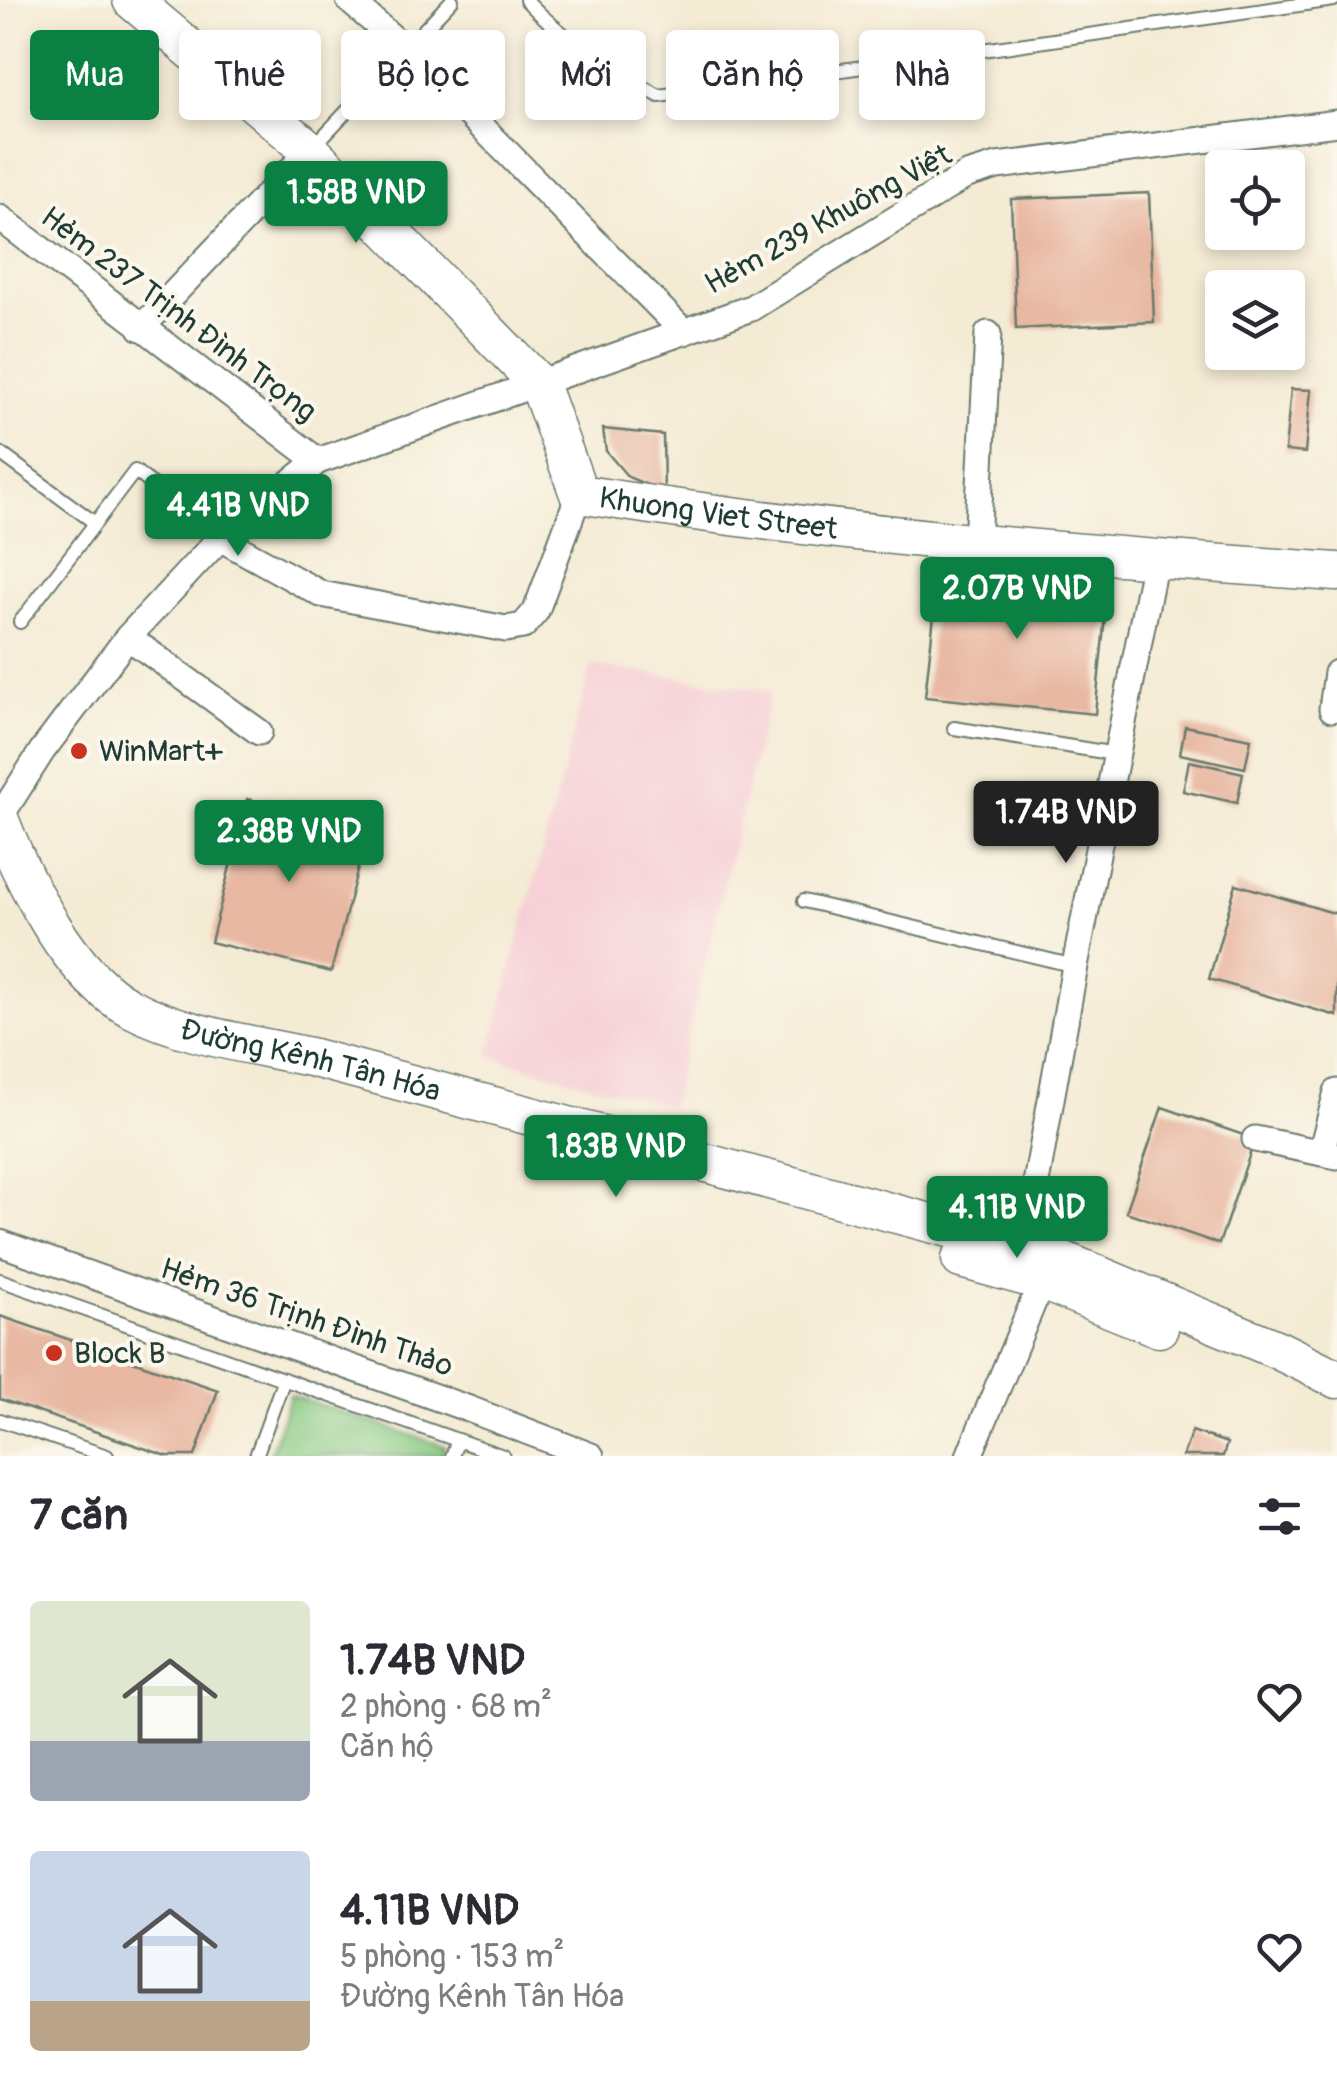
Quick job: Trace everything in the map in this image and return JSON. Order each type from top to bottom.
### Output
[{"type":"street","points":[[132,0],[310,150],[539,384],[579,494],[536,611],[524,626],[506,629],[320,594],[220,538]]},
{"type":"street","points":[[349,0],[384,30]]},
{"type":"street","points":[[476,120],[684,332]]},
{"type":"street","name":"Hẻm 239 Khuông Việt","points":[[0,819],[42,751],[128,637],[220,538],[318,462],[750,308],[967,176],[1016,164],[1337,124]]},
{"type":"street","points":[[141,328],[310,150]]},
{"type":"street","name":"Hẻm 237 Trịnh Đình Trọng","points":[[0,218],[318,462]]},
{"type":"street","points":[[976,543],[988,334]]},
{"type":"street","name":"Khuong Viet Street","points":[[579,494],[976,543],[1337,572]]},
{"type":"street","points":[[1036,1184],[1155,560]]},
{"type":"street","points":[[128,637],[259,732]]},
{"type":"street","points":[[1332,709],[1337,673]]},
{"type":"street","name":"Đường Kênh Tân Hóa","points":[[0,819],[18,868],[42,911],[92,979],[129,1008],[188,1030],[310,1057],[977,1250],[1268,1372],[1337,1406]]},
{"type":"street","name":"Đường Kênh Tân Hóa","points":[[0,886],[19,924],[73,995],[117,1030],[182,1053],[977,1250]]},
{"type":"street","points":[[1255,1138],[1329,1154],[1337,1092]]},
{"type":"street","name":"Hẻm 36 Trịnh Đình Thảo","points":[[0,1244],[592,1456]]},
{"type":"street","name":"Đường Kênh Tân Hóa","points":[[1027,1268],[1050,1255],[1278,1350],[1337,1380]]},
{"type":"street","points":[[969,1456],[1027,1268]]},
{"type":"lane","points":[[424,30],[452,0]]},
{"type":"lane","points":[[526,0],[540,15],[624,78],[659,96],[1334,0]]},
{"type":"lane","points":[[310,150],[341,117]]},
{"type":"lane","points":[[0,453],[95,523]]},
{"type":"lane","points":[[20,622],[135,471],[220,538]]},
{"type":"lane","points":[[954,728],[1116,754]]},
{"type":"lane","points":[[804,901],[1075,966]]},
{"type":"lane","points":[[0,1280],[503,1456]]},
{"type":"lane","points":[[256,1456],[284,1379]]},
{"type":"lane","points":[[0,1420],[106,1456]]},
{"type":"lane","points":[[452,1456],[458,1440]]},
{"type":"shaded area","points":[[591,665],[771,691],[670,1107],[488,1056]]},
{"type":"green space","points":[[290,1395],[445,1446],[442,1456],[269,1456]]},
{"type":"building","points":[[1149,193],[1154,322],[1016,329],[1011,199]]},
{"type":"building","points":[[1291,389],[1311,390],[1305,453],[1285,451]]},
{"type":"building","points":[[603,429],[663,435],[664,492],[628,477],[606,451]]},
{"type":"building","points":[[939,570],[1108,587],[1095,714],[925,697]]},
{"type":"building","points":[[1185,726],[1251,739],[1245,768],[1180,754]]},
{"type":"building","points":[[1189,761],[1243,773],[1237,803],[1183,791]]},
{"type":"building","points":[[247,799],[368,829],[331,972],[211,942]]},
{"type":"building","points":[[1236,884],[1337,914],[1337,1016],[1209,979]]},
{"type":"building","points":[[1162,1107],[1255,1139],[1219,1244],[1126,1212]]},
{"type":"building","name":"Block B","points":[[0,1316],[218,1390],[195,1456],[167,1456],[0,1399]]},
{"type":"building","points":[[1192,1431],[1227,1443],[1223,1456],[1183,1456]]},
{"type":"place","name":"WinMart+","points":[[79,751]]},
{"type":"place","name":"Block B","points":[[54,1353]]}]
